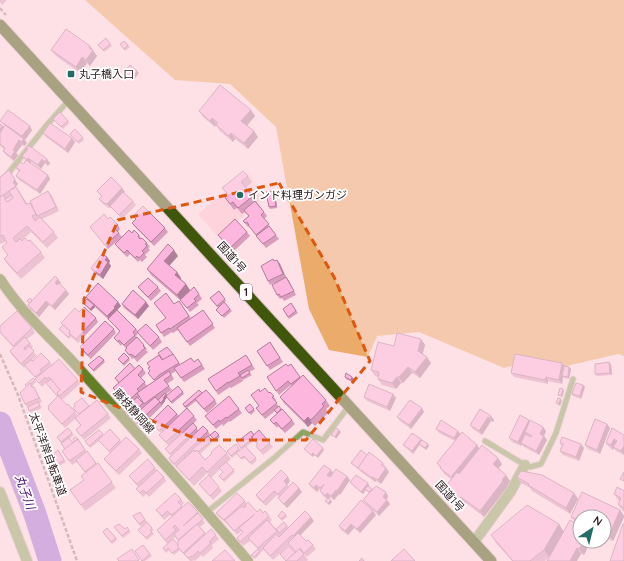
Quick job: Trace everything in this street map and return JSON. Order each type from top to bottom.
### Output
[{"type":"highway","name":"国道1号","points":[[0,25],[491,561]]},
{"type":"main road","name":"藤枝静岡線","points":[[0,279],[8,292],[24,311],[75,364],[207,512],[248,561]]},
{"type":"street","points":[[474,542],[510,492],[525,465]]},
{"type":"street","points":[[0,492],[27,561]]},
{"type":"lane","points":[[0,181],[6,176],[70,100]]},
{"type":"lane","points":[[485,441],[525,465],[530,467],[542,464],[556,433],[573,379]]},
{"type":"lane","points":[[207,512],[274,458],[303,432],[323,440],[349,405]]},
{"type":"path","name":"太平洋岸自転車道","points":[[0,354],[18,395],[77,561]]},
{"type":"highlighted area","points":[[279,183],[334,277],[370,361],[306,440],[199,440],[81,392],[84,299],[118,220]]},
{"type":"shaded area","points":[[85,0],[624,0],[624,356],[618,354],[567,366],[524,363],[504,368],[419,332],[377,336],[368,357],[329,350],[309,309],[276,127],[230,84],[175,80]]},
{"type":"shaded area","points":[[249,172],[258,187],[261,201],[232,226],[217,236],[198,214]]},
{"type":"building","points":[[66,29],[90,46],[89,48],[93,50],[86,60],[82,57],[76,67],[51,50]]},
{"type":"building","points":[[106,38],[110,44],[103,50],[98,45]]},
{"type":"building","points":[[124,41],[128,45],[124,49],[120,44]]},
{"type":"building","points":[[130,65],[137,71],[132,79],[124,72]]},
{"type":"building","points":[[220,85],[251,110],[241,121],[254,131],[244,143],[231,133],[229,136],[216,125],[218,123],[212,118],[210,121],[199,111]]},
{"type":"building","points":[[8,110],[30,126],[22,136],[0,121]]},
{"type":"building","points":[[60,112],[68,121],[61,127],[53,119]]},
{"type":"building","points":[[50,123],[72,138],[65,149],[43,133]]},
{"type":"building","points":[[5,125],[24,139],[21,142],[19,140],[11,157],[3,151],[5,148],[0,144],[0,133]]},
{"type":"building","points":[[75,129],[83,138],[77,142],[70,134]]},
{"type":"building","points":[[28,146],[47,159],[45,162],[42,159],[38,165],[22,156],[28,149],[26,148]]},
{"type":"building","points":[[26,160],[48,175],[37,190],[16,176],[20,170],[16,168],[20,162],[24,164]]},
{"type":"building","points":[[9,170],[15,180],[13,182],[16,186],[0,197],[0,177]]},
{"type":"building","points":[[243,171],[248,176],[241,182],[253,196],[238,208],[233,202],[230,204],[224,196],[227,193],[222,188]]},
{"type":"building","points":[[111,177],[122,188],[107,204],[105,204],[99,199],[102,196],[97,191]]},
{"type":"building","points":[[16,187],[26,204],[30,203],[36,214],[32,216],[35,221],[40,217],[54,232],[43,242],[27,226],[13,238],[16,242],[20,239],[22,241],[25,238],[28,241],[30,240],[41,252],[17,273],[4,259],[8,255],[2,247],[7,243],[3,235],[0,236],[0,197],[3,195],[7,202],[13,198],[9,191]]},
{"type":"building","points":[[48,191],[56,207],[37,216],[30,201]]},
{"type":"building","points":[[273,191],[276,206],[269,207],[266,192]]},
{"type":"building","points":[[123,192],[133,201],[119,215],[110,206]]},
{"type":"building","points":[[12,195],[13,198],[7,202],[5,199]]},
{"type":"building","points":[[255,201],[264,212],[261,215],[269,224],[256,235],[247,222],[245,223],[243,221],[249,216],[244,210]]},
{"type":"building","points":[[143,206],[165,228],[151,242],[132,223],[136,219],[133,216]]},
{"type":"building","points":[[104,214],[108,219],[110,217],[118,225],[114,228],[119,233],[105,245],[90,227]]},
{"type":"building","points":[[235,219],[247,232],[230,248],[218,235]]},
{"type":"building","points":[[269,226],[276,235],[263,244],[256,236]]},
{"type":"building","points":[[129,230],[132,233],[134,230],[139,235],[138,237],[140,239],[142,238],[147,243],[145,244],[147,246],[142,251],[144,253],[139,258],[137,256],[135,258],[127,250],[124,253],[115,244]]},
{"type":"building","points":[[168,244],[174,250],[164,261],[177,272],[175,275],[186,284],[177,295],[147,269]]},
{"type":"building","points":[[102,254],[107,257],[105,260],[108,262],[100,275],[91,268]]},
{"type":"building","points":[[273,259],[274,261],[277,260],[283,274],[268,281],[261,266]]},
{"type":"building","points":[[55,276],[58,279],[55,283],[57,285],[59,283],[66,290],[52,306],[46,301],[36,313],[28,305]]},
{"type":"building","points":[[286,277],[294,291],[281,297],[279,294],[277,295],[272,285]]},
{"type":"building","points":[[148,278],[158,287],[148,297],[138,287]]},
{"type":"building","points":[[98,283],[118,302],[114,307],[115,308],[107,316],[86,297]]},
{"type":"building","points":[[194,287],[199,294],[194,299],[196,301],[187,308],[180,300]]},
{"type":"building","points":[[133,290],[146,302],[135,315],[122,304]]},
{"type":"building","points":[[219,291],[225,299],[217,306],[210,298]]},
{"type":"building","points":[[166,293],[174,304],[179,301],[189,316],[170,329],[169,328],[161,333],[156,325],[166,318],[154,303]]},
{"type":"building","points":[[30,298],[32,300],[30,303],[27,301]]},
{"type":"building","points":[[87,299],[94,305],[90,309],[83,303]]},
{"type":"building","points":[[224,302],[230,309],[222,316],[216,310]]},
{"type":"building","points":[[291,303],[296,311],[288,317],[283,309]]},
{"type":"building","points":[[84,307],[96,318],[76,339],[61,323],[75,308],[79,312]]},
{"type":"building","points":[[117,310],[136,329],[133,332],[135,335],[124,345],[119,340],[118,342],[114,338],[120,331],[108,319]]},
{"type":"building","points":[[203,310],[213,324],[187,342],[177,328]]},
{"type":"building","points":[[17,311],[32,328],[13,346],[0,332],[0,326]]},
{"type":"building","points":[[105,321],[114,329],[88,355],[80,347]]},
{"type":"building","points":[[146,324],[159,337],[150,346],[137,332]]},
{"type":"building","points":[[63,325],[70,331],[70,335],[68,337],[59,329]]},
{"type":"building","points":[[397,333],[421,339],[418,351],[427,357],[415,372],[408,367],[392,383],[378,379],[379,372],[371,370],[378,342],[394,346]]},
{"type":"building","points":[[25,337],[30,343],[24,348],[25,350],[29,346],[34,351],[21,364],[10,351]]},
{"type":"building","points":[[137,337],[145,348],[135,357],[131,354],[129,355],[125,350],[127,348],[126,347]]},
{"type":"building","points":[[270,342],[280,358],[267,366],[257,351]]},
{"type":"building","points":[[167,347],[173,354],[163,360],[158,353]]},
{"type":"building","points":[[41,353],[50,362],[40,370],[42,372],[35,377],[24,365],[31,360],[33,361]]},
{"type":"building","points":[[124,353],[129,358],[123,364],[118,359]]},
{"type":"building","points":[[173,354],[179,363],[159,375],[154,380],[148,373],[150,371],[148,368],[150,367],[147,363],[159,355],[162,360]]},
{"type":"building","points":[[515,354],[562,363],[559,380],[546,377],[545,380],[511,373]]},
{"type":"building","points":[[246,355],[252,365],[238,373],[240,376],[228,382],[216,391],[208,379]]},
{"type":"building","points":[[99,356],[104,360],[93,370],[88,365]]},
{"type":"building","points":[[191,358],[194,362],[198,359],[202,365],[181,378],[174,368]]},
{"type":"building","points":[[59,359],[78,380],[59,396],[57,393],[60,390],[49,377],[47,379],[45,377],[39,383],[35,379]]},
{"type":"building","points":[[609,362],[610,373],[595,374],[595,364]]},
{"type":"building","points":[[130,363],[135,369],[119,383],[115,378]]},
{"type":"building","points":[[286,364],[288,366],[291,364],[300,377],[291,384],[288,381],[276,391],[267,377]]},
{"type":"building","points":[[139,365],[143,369],[138,375],[145,382],[137,389],[139,391],[127,402],[113,388]]},
{"type":"building","points":[[564,366],[569,367],[568,377],[562,376]]},
{"type":"building","points":[[248,370],[250,373],[242,378],[240,375]]},
{"type":"building","points":[[169,371],[171,375],[164,380],[169,386],[144,404],[137,393]]},
{"type":"building","points":[[346,373],[352,377],[351,380],[345,377]]},
{"type":"building","points":[[303,375],[326,400],[322,404],[324,406],[311,420],[308,417],[304,421],[280,397]]},
{"type":"building","points":[[33,378],[35,380],[27,387],[25,385]]},
{"type":"building","points":[[51,379],[60,390],[57,393],[57,396],[46,383]]},
{"type":"building","points":[[30,383],[32,387],[34,387],[39,398],[25,404],[20,393]]},
{"type":"building","points":[[576,383],[583,385],[580,396],[572,394]]},
{"type":"building","points":[[369,384],[393,394],[387,407],[364,397]]},
{"type":"building","points":[[178,386],[183,392],[171,402],[166,396]]},
{"type":"building","points":[[265,388],[274,396],[272,397],[277,403],[262,415],[256,408],[259,406],[251,395],[259,389],[260,392]]},
{"type":"building","points":[[560,388],[563,389],[561,396],[558,395]]},
{"type":"building","points":[[199,390],[202,393],[185,407],[183,404]]},
{"type":"building","points":[[206,390],[215,400],[204,409],[195,399]]},
{"type":"building","points":[[165,393],[164,399],[161,403],[158,400]]},
{"type":"building","points":[[58,396],[75,412],[62,424],[48,409],[48,406]]},
{"type":"building","points":[[229,396],[239,409],[227,418],[226,417],[220,422],[219,420],[213,425],[205,416]]},
{"type":"building","points":[[137,397],[143,403],[129,416],[124,411]]},
{"type":"building","points":[[155,397],[160,402],[136,424],[131,418]]},
{"type":"building","points":[[82,398],[89,406],[79,414],[73,408],[75,406],[74,404]]},
{"type":"building","points":[[558,398],[561,399],[558,404],[556,403]]},
{"type":"building","points":[[97,400],[108,414],[81,436],[76,430],[81,425],[75,418]]},
{"type":"building","points":[[410,400],[422,408],[409,425],[397,417]]},
{"type":"building","points":[[38,402],[40,406],[29,411],[28,407]]},
{"type":"building","points":[[250,404],[254,409],[249,413],[245,408]]},
{"type":"building","points":[[168,405],[177,414],[159,431],[151,422]]},
{"type":"building","points":[[279,406],[281,409],[277,413],[274,410]]},
{"type":"building","points":[[187,408],[194,416],[166,442],[159,435]]},
{"type":"building","points":[[282,409],[292,420],[282,429],[276,422],[274,424],[270,420]]},
{"type":"building","points":[[480,409],[491,416],[490,418],[488,417],[479,431],[470,425]]},
{"type":"building","points":[[520,415],[529,420],[518,442],[509,438]]},
{"type":"building","points":[[595,419],[607,424],[597,450],[585,445]]},
{"type":"building","points":[[441,420],[458,431],[454,438],[436,429]]},
{"type":"building","points":[[530,420],[543,427],[540,434],[544,436],[536,451],[521,443],[525,434],[531,437],[532,436],[525,432]]},
{"type":"building","points":[[193,423],[197,428],[170,454],[165,449]]},
{"type":"building","points":[[203,426],[208,431],[174,464],[169,458]]},
{"type":"building","points":[[68,428],[72,433],[61,442],[57,437]]},
{"type":"building","points":[[336,428],[339,430],[335,437],[331,435]]},
{"type":"building","points":[[612,428],[624,435],[624,446],[621,451],[613,447],[617,441],[614,439],[611,445],[606,443]]},
{"type":"building","points":[[110,429],[120,440],[109,451],[98,440]]},
{"type":"building","points":[[99,430],[103,434],[89,446],[85,441]]},
{"type":"building","points":[[259,430],[270,443],[260,451],[256,446],[258,444],[251,437]]},
{"type":"building","points":[[215,431],[219,435],[214,439],[210,435]]},
{"type":"building","points":[[251,431],[254,435],[251,437],[253,438],[241,448],[237,442]]},
{"type":"building","points":[[462,432],[477,445],[451,477],[440,468],[441,467],[437,463]]},
{"type":"building","points":[[412,433],[421,439],[412,451],[403,445]]},
{"type":"building","points":[[208,436],[212,440],[198,452],[197,450],[195,452],[194,450],[185,458],[184,457]]},
{"type":"building","points":[[75,437],[78,439],[74,442],[73,439]]},
{"type":"building","points":[[126,437],[139,449],[116,471],[104,459]]},
{"type":"building","points":[[562,437],[581,444],[576,457],[560,451],[563,444],[560,443]]},
{"type":"building","points":[[69,438],[73,443],[65,449],[61,443]]},
{"type":"building","points":[[78,439],[85,450],[69,461],[62,451]]},
{"type":"building","points":[[313,439],[323,448],[316,456],[313,453],[311,455],[304,449]]},
{"type":"building","points":[[422,440],[428,444],[425,448],[419,444]]},
{"type":"building","points":[[236,444],[239,449],[231,456],[227,451]]},
{"type":"building","points":[[219,445],[227,453],[207,472],[202,467],[189,480],[176,466],[194,450],[195,452],[197,450],[205,460]]},
{"type":"building","points":[[482,445],[498,458],[493,464],[506,475],[480,511],[461,497],[460,499],[448,490],[450,487],[447,485],[457,472],[459,474]]},
{"type":"building","points":[[245,446],[256,458],[250,463],[244,456],[241,458],[236,453]]},
{"type":"building","points":[[58,450],[64,460],[55,466],[49,457]]},
{"type":"building","points":[[361,450],[367,455],[358,468],[351,463]]},
{"type":"building","points":[[87,451],[96,463],[85,472],[76,460]]},
{"type":"building","points":[[369,452],[383,463],[381,465],[386,468],[378,480],[373,477],[372,478],[358,468]]},
{"type":"building","points":[[148,459],[155,468],[137,484],[129,476]]},
{"type":"building","points":[[226,462],[234,470],[223,480],[219,476],[223,472],[219,468]]},
{"type":"building","points":[[98,463],[112,482],[81,505],[70,490],[84,480],[81,476]]},
{"type":"building","points":[[324,465],[331,470],[327,475],[330,477],[336,469],[347,476],[337,491],[336,490],[331,496],[327,493],[326,496],[320,491],[324,484],[320,488],[316,485],[314,488],[309,484]]},
{"type":"building","points":[[157,470],[164,477],[146,493],[143,490],[140,493],[136,489]]},
{"type":"building","points":[[281,470],[288,477],[284,481],[287,485],[278,494],[274,491],[263,502],[256,495]]},
{"type":"building","points":[[521,471],[542,475],[574,493],[566,508],[517,477]]},
{"type":"building","points":[[624,472],[624,481],[620,479]]},
{"type":"building","points":[[209,475],[219,487],[210,496],[199,484]]},
{"type":"building","points":[[356,475],[368,483],[361,492],[350,482]]},
{"type":"building","points":[[293,482],[299,488],[284,504],[278,498]]},
{"type":"building","points":[[368,486],[372,489],[369,492],[365,489]]},
{"type":"building","points":[[376,486],[386,492],[383,497],[387,500],[377,512],[363,500]]},
{"type":"building","points":[[617,487],[624,491],[624,508],[618,504],[621,498],[614,494]]},
{"type":"building","points":[[582,492],[620,510],[612,528],[612,509],[575,509]]},
{"type":"building","points":[[175,493],[181,499],[178,502],[182,506],[172,515],[167,511],[162,516],[156,510]]},
{"type":"building","points":[[237,493],[245,501],[224,520],[216,513]]},
{"type":"building","points":[[328,498],[331,500],[328,503],[325,501]]},
{"type":"building","points":[[361,500],[373,511],[357,529],[351,524],[345,531],[339,526]]},
{"type":"building","points":[[188,502],[198,512],[183,526],[198,513],[203,519],[178,540],[174,534],[179,530],[175,525],[173,527],[176,530],[165,540],[157,530]]},
{"type":"building","points":[[248,502],[257,512],[260,509],[263,513],[265,511],[269,516],[240,542],[237,538],[243,532],[239,528],[255,514],[234,531],[225,520],[242,506],[244,508]]},
{"type":"building","points":[[527,505],[559,524],[544,550],[530,561],[513,561],[491,535]]},
{"type":"building","points":[[282,511],[286,515],[281,519],[278,516]]},
{"type":"building","points":[[305,511],[311,517],[293,536],[292,535],[270,556],[263,548],[276,534],[279,537]]},
{"type":"building","points":[[140,512],[145,520],[139,524],[133,516]]},
{"type":"building","points":[[267,520],[277,531],[258,548],[248,538]]},
{"type":"building","points":[[570,520],[572,521],[572,549],[576,549],[570,561],[547,561]]},
{"type":"building","points":[[147,522],[152,528],[150,530],[152,532],[146,538],[138,530]]},
{"type":"building","points":[[284,522],[287,526],[279,533],[276,529]]},
{"type":"building","points":[[119,524],[125,529],[127,527],[129,530],[122,536],[114,527]]},
{"type":"building","points":[[197,524],[205,533],[183,553],[177,546],[179,544],[177,542]]},
{"type":"building","points":[[623,524],[624,561],[610,561]]},
{"type":"building","points":[[107,528],[116,538],[111,542],[103,532]]},
{"type":"building","points":[[211,529],[216,535],[209,542],[211,543],[200,553],[198,551],[192,557],[191,556],[188,558],[184,554]]},
{"type":"building","points":[[298,533],[306,541],[308,540],[313,545],[304,553],[300,548],[296,552],[288,543]]},
{"type":"building","points":[[173,539],[179,548],[172,553],[168,548],[165,551],[163,548]]},
{"type":"building","points":[[143,545],[150,554],[142,561],[135,551]]},
{"type":"building","points":[[289,546],[295,553],[286,561],[280,554]]},
{"type":"building","points":[[132,549],[139,560],[119,561],[117,559]]},
{"type":"building","points":[[258,549],[260,551],[254,557],[251,555]]},
{"type":"building","points":[[299,549],[304,554],[297,561],[286,561]]},
{"type":"building","points":[[404,549],[415,561],[391,561]]},
{"type":"building","points":[[225,550],[235,561],[212,561]]},
{"type":"waterway","name":"丸子川","points":[[0,423],[35,514],[50,561]]},
{"type":"place","name":"丸子橋入口","points":[[71,74]]},
{"type":"place","name":"インド料理ガンガジ","points":[[240,195]]}]
